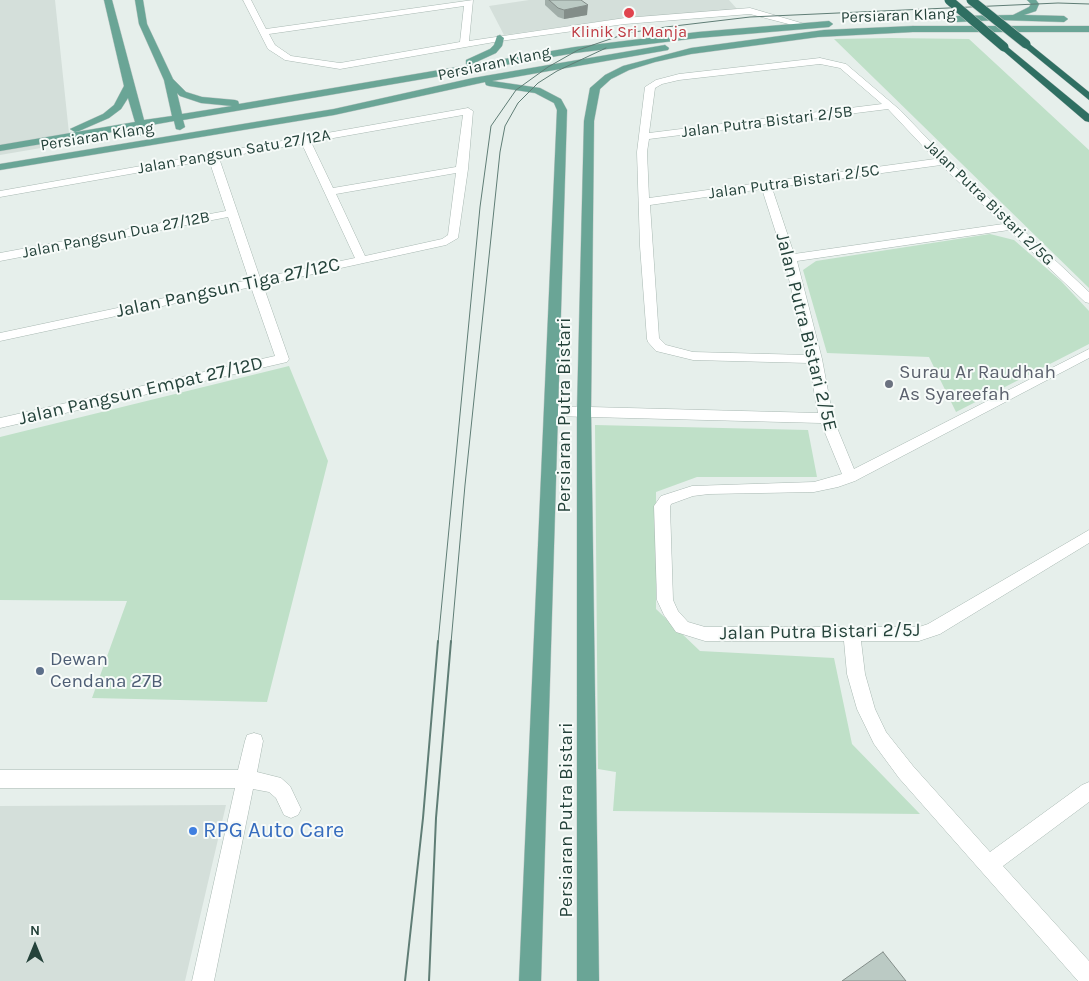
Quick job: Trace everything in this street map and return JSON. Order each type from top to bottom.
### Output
[{"type":"highway","points":[[949,0],[1089,119]]},
{"type":"highway","points":[[971,0],[1089,97]]},
{"type":"main road","points":[[108,0],[142,130]]},
{"type":"main road","points":[[139,0],[143,24],[169,80],[179,123],[455,84]]},
{"type":"main road","points":[[1000,17],[1024,13],[1033,9],[1035,4],[1031,0]]},
{"type":"main road","name":"Persiaran Klang","points":[[950,19],[1000,17],[1080,19]]},
{"type":"main road","name":"Persiaran Klang","points":[[0,160],[286,101],[447,71],[575,50],[698,35],[804,25],[933,19]]},
{"type":"main road","name":"Persiaran Klang","points":[[0,167],[334,112],[416,95],[455,84],[685,45],[824,33],[913,29],[1089,29]]},
{"type":"main road","name":"Persiaran Putra Bistari","points":[[588,981],[584,410],[589,121],[595,88],[608,77],[626,68],[652,60],[691,51],[824,33]]},
{"type":"main road","points":[[447,71],[489,53],[498,46],[500,38]]},
{"type":"main road","points":[[169,80],[183,94],[201,100],[244,104],[286,101]]},
{"type":"main road","name":"Persiaran Putra Bistari","points":[[473,81],[537,90],[558,101],[562,110],[530,981]]},
{"type":"main road","points":[[43,140],[106,116],[118,107],[129,86]]},
{"type":"main road","name":"Persiaran Klang","points":[[0,148],[43,140],[142,130]]},
{"type":"street","points":[[247,0],[271,47],[288,58],[340,66],[500,38],[625,21],[743,11],[757,12],[804,25]]},
{"type":"street","points":[[264,32],[469,1],[464,44]]},
{"type":"street","name":"Jalan Putra Bistari 2/5G","points":[[644,137],[650,87],[658,82],[679,77],[820,61],[833,62],[849,70],[890,106],[944,161],[1089,300]]},
{"type":"street","name":"Jalan Putra Bistari 2/5B","points":[[644,137],[890,106]]},
{"type":"street","name":"Jalan Pangsun Satu 27/12A","points":[[0,194],[468,111],[463,169]]},
{"type":"street","points":[[644,137],[642,152],[644,202],[653,339],[661,348],[693,356],[815,359]]},
{"type":"street","points":[[305,140],[361,259]]},
{"type":"street","points":[[213,156],[256,282]]},
{"type":"street","name":"Jalan Putra Bistari 2/5C","points":[[644,202],[944,161]]},
{"type":"street","points":[[330,192],[463,169]]},
{"type":"street","name":"Jalan Pangsun Tiga 27/12C","points":[[0,337],[446,242],[454,236],[463,169]]},
{"type":"street","name":"Jalan Putra Bistari 2/5E","points":[[766,186],[790,258],[815,359],[826,418],[850,477]]},
{"type":"street","name":"Jalan Pangsun Dua 27/12B","points":[[0,257],[232,213]]},
{"type":"street","points":[[790,258],[1011,226]]},
{"type":"street","name":"Jalan Pangsun Empat 27/12D","points":[[0,423],[282,359],[256,282]]},
{"type":"street","points":[[850,477],[1089,353]]},
{"type":"street","points":[[552,411],[584,410],[826,418]]},
{"type":"street","name":"Jalan Putra Bistari 2/5J","points":[[850,477],[814,487],[692,491],[666,500],[662,506],[665,600],[672,615],[682,627],[705,634],[919,634],[934,629],[1089,536]]},
{"type":"street","points":[[852,634],[856,674],[866,709],[880,738],[906,772],[1089,977]]},
{"type":"street","points":[[203,981],[254,741]]},
{"type":"street","points":[[0,779],[247,778],[274,784],[283,792],[291,809]]},
{"type":"street","points":[[989,866],[1089,791]]},
{"type":"shaded area","points":[[0,0],[55,0],[70,143],[0,155]]},
{"type":"shaded area","points":[[529,0],[729,0],[738,10],[618,19],[504,35],[489,6]]},
{"type":"shaded area","points":[[226,805],[185,981],[0,981],[0,806]]},
{"type":"green space","points":[[834,39],[969,39],[1089,150],[1089,288]]},
{"type":"green space","points":[[990,234],[1014,240],[1061,281],[1089,311],[1089,344],[956,412],[929,357],[827,353],[803,270],[816,261]]},
{"type":"green space","points":[[289,366],[328,461],[267,702],[92,698],[127,601],[0,600],[0,437]]},
{"type":"green space","points":[[595,425],[808,430],[817,477],[697,477],[656,492],[656,609],[700,651],[834,658],[852,744],[920,814],[613,811],[616,772],[598,769]]},
{"type":"building","points":[[549,0],[581,0],[588,5],[564,10],[558,8]]},
{"type":"building","points":[[883,952],[906,981],[842,981]]},
{"type":"tram line","points":[[438,643],[480,207],[491,126],[516,90],[548,67],[578,50],[628,33],[666,27],[750,17],[1058,3],[1089,4]]},
{"type":"tram line","points":[[451,643],[465,485],[500,152],[505,126],[518,103],[538,83],[557,71],[606,48]]},
{"type":"tram line","points":[[405,981],[423,818],[438,641]]},
{"type":"tram line","points":[[429,981],[436,818],[451,641]]},
{"type":"place","name":"Klinik Sri Manja","points":[[629,13]]},
{"type":"place","name":"Surau Ar Raudhah As Syareefah","points":[[889,384]]},
{"type":"place","name":"Dewan Cendana 27B","points":[[40,671]]},
{"type":"place","name":"RPG Auto Care","points":[[193,831]]}]
